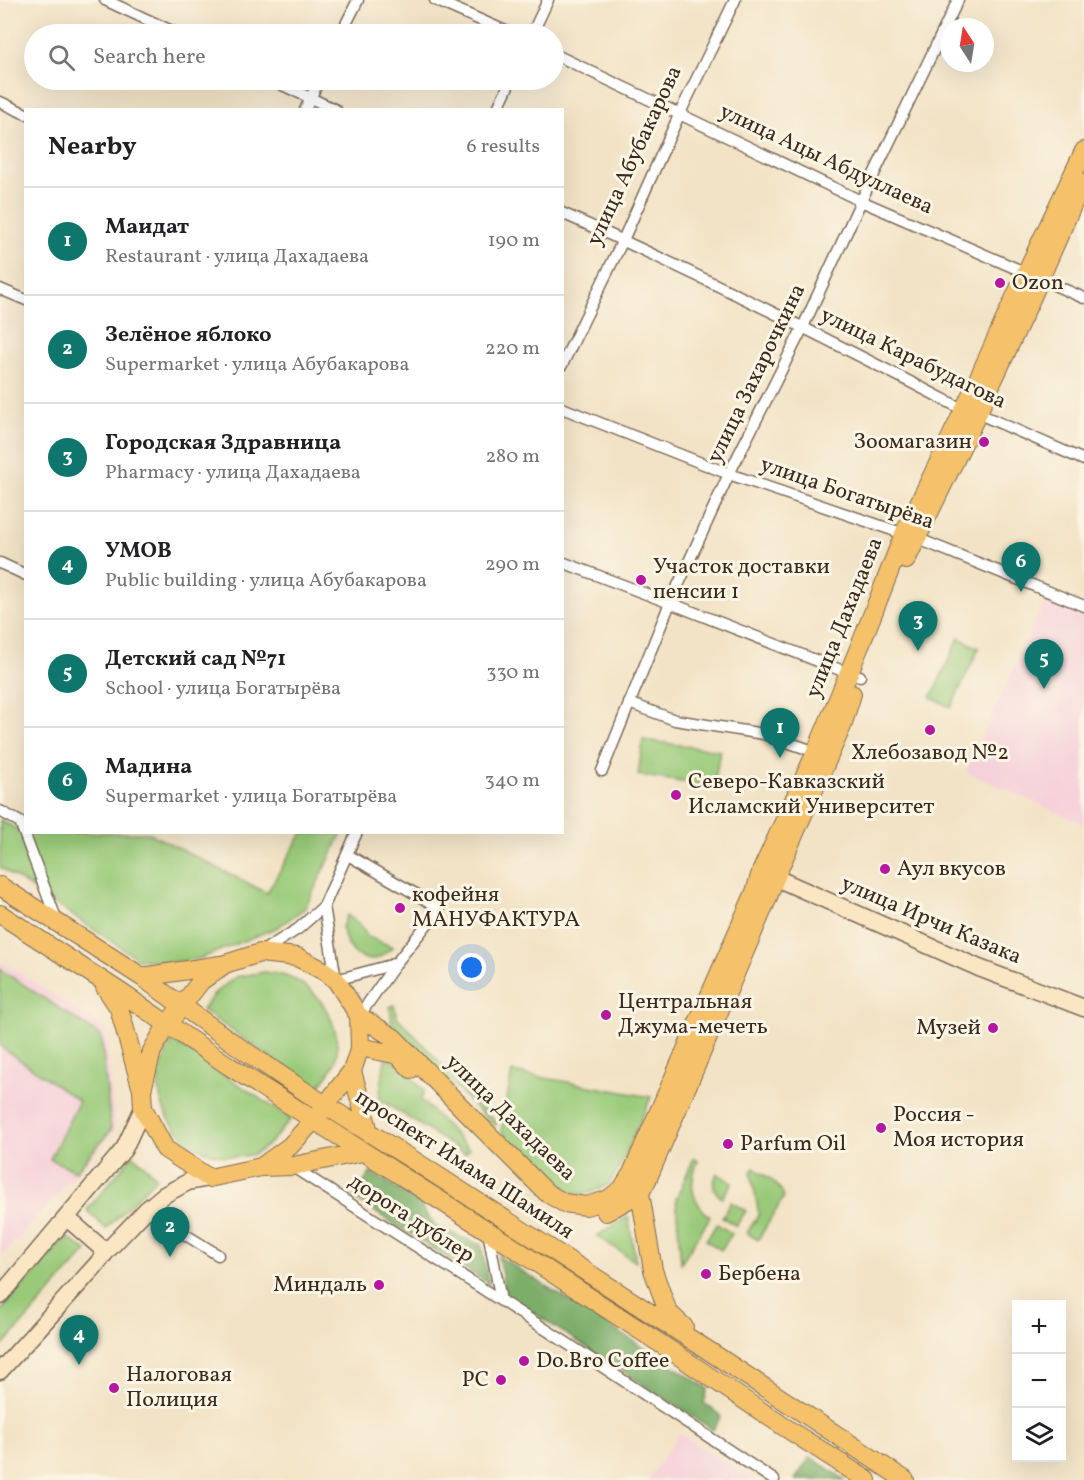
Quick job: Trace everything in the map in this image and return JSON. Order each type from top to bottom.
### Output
[{"type":"main road","name":"улица Дахадаева","points":[[1033,276],[1084,151]]},
{"type":"main road","name":"улица Дахадаева","points":[[359,1016],[394,1038],[548,1193],[564,1203],[586,1206],[607,1200],[622,1189],[632,1173],[755,892],[768,875],[822,755],[854,675],[874,614],[1033,276],[1084,178]]},
{"type":"main road","name":"улица Дахадаева","points":[[360,1047],[398,1056],[482,1143],[542,1198],[557,1208],[585,1216],[608,1212],[640,1193],[768,897],[768,875]]},
{"type":"main road","name":"улица Ирчи Казака","points":[[768,875],[979,968],[1084,1008]]},
{"type":"main road","name":"проспект Имама Шамиля","points":[[0,886],[142,977],[239,1047],[320,1113],[363,1152],[488,1231],[867,1480]]},
{"type":"main road","name":"проспект Имама Шамиля","points":[[0,914],[229,1066],[320,1113],[369,1132],[905,1480]]},
{"type":"main road","points":[[142,977],[225,964],[260,953],[297,957],[336,980],[359,1016],[360,1047],[352,1071],[320,1113],[290,1146],[261,1167]]},
{"type":"main road","points":[[0,1296],[124,1149],[142,1099],[152,1051],[167,1026],[201,981],[225,964]]},
{"type":"main road","points":[[99,978],[119,1008],[142,1099],[165,1149],[209,1178]]},
{"type":"main road","points":[[352,1071],[369,1132]]},
{"type":"main road","points":[[0,1371],[106,1252],[146,1210],[164,1195],[188,1182],[261,1167],[293,1166],[363,1152]]},
{"type":"main road","points":[[640,1193],[653,1270],[668,1312],[709,1351]]},
{"type":"main road","points":[[67,1218],[106,1252]]},
{"type":"street","points":[[105,0],[156,24]]},
{"type":"street","points":[[346,24],[358,0]]},
{"type":"street","points":[[435,0],[489,24]]},
{"type":"street","points":[[537,24],[548,0]]},
{"type":"street","name":"улица Абубакарова","points":[[564,361],[735,0]]},
{"type":"street","name":"улица Захарочкина","points":[[602,771],[670,603],[729,474],[803,327],[957,0]]},
{"type":"street","name":"улица Ацы Абдуллаева","points":[[564,59],[861,201],[1084,298]]},
{"type":"street","points":[[293,90],[332,108]]},
{"type":"street","points":[[306,108],[314,90]]},
{"type":"street","points":[[498,108],[506,90]]},
{"type":"street","points":[[0,102],[24,113]]},
{"type":"street","name":"улица Карабудагова","points":[[564,214],[803,327],[970,412],[1084,460]]},
{"type":"street","points":[[0,289],[24,299]]},
{"type":"street","name":"улица Богатырёва","points":[[564,409],[729,474],[910,536],[1084,606]]},
{"type":"street","points":[[0,563],[24,574]]},
{"type":"street","points":[[564,563],[854,675]]},
{"type":"street","points":[[629,703],[675,720],[764,734],[822,755]]},
{"type":"street","points":[[0,811],[20,822],[24,833]]},
{"type":"street","points":[[25,834],[58,923]]},
{"type":"street","points":[[260,953],[298,929],[324,906],[356,834]]},
{"type":"street","points":[[348,855],[440,908],[397,962],[359,1016]]},
{"type":"street","points":[[324,906],[336,980],[397,962]]},
{"type":"street","name":"дорога дублер","points":[[293,1166],[774,1480]]},
{"type":"street","points":[[146,1210],[218,1255]]},
{"type":"street","points":[[488,1231],[504,1303]]},
{"type":"shaded area","points":[[1046,599],[1084,615],[1084,824],[966,772]]},
{"type":"shaded area","points":[[0,961],[105,1028],[115,1130],[0,1258]]},
{"type":"shaded area","points":[[679,1433],[754,1480],[648,1480]]},
{"type":"green space","points":[[959,638],[979,648],[951,707],[931,698]]},
{"type":"green space","points":[[643,740],[720,751],[714,787],[638,775]]},
{"type":"green space","points":[[0,820],[24,834],[151,834],[267,893],[301,834],[342,834],[305,908],[278,927],[199,959],[169,962],[138,959],[0,867]]},
{"type":"green space","points":[[347,915],[358,923],[368,937],[393,947],[378,958],[369,960],[356,955],[347,944],[342,927]]},
{"type":"green space","points":[[0,969],[101,1036],[111,1130],[76,1171],[50,1159],[79,1101],[0,1046]]},
{"type":"green space","points":[[264,972],[291,978],[302,984],[320,1000],[327,1010],[336,1033],[336,1058],[331,1070],[317,1089],[202,1010],[216,992],[236,977]]},
{"type":"green space","points":[[394,1005],[397,1017],[497,1123],[494,1126],[392,1023],[390,1007]]},
{"type":"green space","points":[[173,1041],[291,1119],[267,1146],[251,1155],[213,1154],[190,1143],[166,1114],[159,1089],[160,1070]]},
{"type":"green space","points":[[385,1059],[398,1063],[424,1090],[421,1100],[469,1149],[465,1154],[379,1099]]},
{"type":"green space","points":[[512,1072],[651,1097],[619,1169],[608,1185],[590,1193],[574,1194],[557,1190],[501,1131]]},
{"type":"green space","points":[[133,1155],[157,1177],[106,1229],[87,1210]]},
{"type":"green space","points":[[694,1158],[698,1161],[693,1177],[693,1192],[710,1217],[681,1263],[676,1199]]},
{"type":"green space","points":[[754,1168],[776,1184],[784,1197],[758,1240],[747,1233],[759,1214],[751,1172]]},
{"type":"green space","points":[[371,1172],[418,1202],[436,1227],[481,1245],[489,1284],[353,1198]]},
{"type":"green space","points":[[717,1173],[732,1183],[722,1198],[716,1193],[714,1187]]},
{"type":"green space","points":[[731,1202],[746,1211],[736,1226],[722,1217]]},
{"type":"green space","points":[[628,1216],[636,1262],[597,1236]]},
{"type":"green space","points":[[717,1224],[732,1234],[721,1250],[706,1240]]},
{"type":"green space","points":[[67,1237],[87,1251],[0,1349],[0,1312]]},
{"type":"green space","points":[[498,1256],[708,1388],[704,1403],[721,1416],[713,1430],[506,1295]]},
{"type":"green space","points":[[810,1457],[846,1480],[795,1480]]},
{"type":"place","name":"Ozon","points":[[1000,283]]},
{"type":"place","name":"Зоомагазин","points":[[984,442]]},
{"type":"place","name":"Участок доставки пенсии 1","points":[[641,580]]},
{"type":"place","name":"Мадина","points":[[1021,592]]},
{"type":"place","name":"Городская Здравница","points":[[918,651]]},
{"type":"place","name":"Детский сад №71","points":[[1044,689]]},
{"type":"place","name":"Хлебозавод №2","points":[[930,730]]},
{"type":"place","name":"Маидат","points":[[780,758]]},
{"type":"place","name":"Северо-Кавказский Исламский Университет","points":[[676,795]]},
{"type":"place","name":"Аул вкусов","points":[[885,869]]},
{"type":"place","name":"кофейня МАНУФАКТУРА","points":[[400,908]]},
{"type":"place","name":"Центральная Джума-мечеть","points":[[606,1015]]},
{"type":"place","name":"Музей","points":[[993,1028]]},
{"type":"place","name":"Россия - Моя история","points":[[881,1128]]},
{"type":"place","name":"Parfum Oil","points":[[728,1144]]},
{"type":"place","name":"Зелёное яблоко","points":[[170,1257]]},
{"type":"place","name":"Бербена","points":[[706,1274]]},
{"type":"place","name":"Миндаль","points":[[379,1285]]},
{"type":"place","name":"Do.Bro Coffee","points":[[524,1361]]},
{"type":"place","name":"УМОВ","points":[[79,1365]]},
{"type":"place","name":"РС","points":[[501,1380]]},
{"type":"place","name":"Налоговая Полиция","points":[[114,1388]]}]
